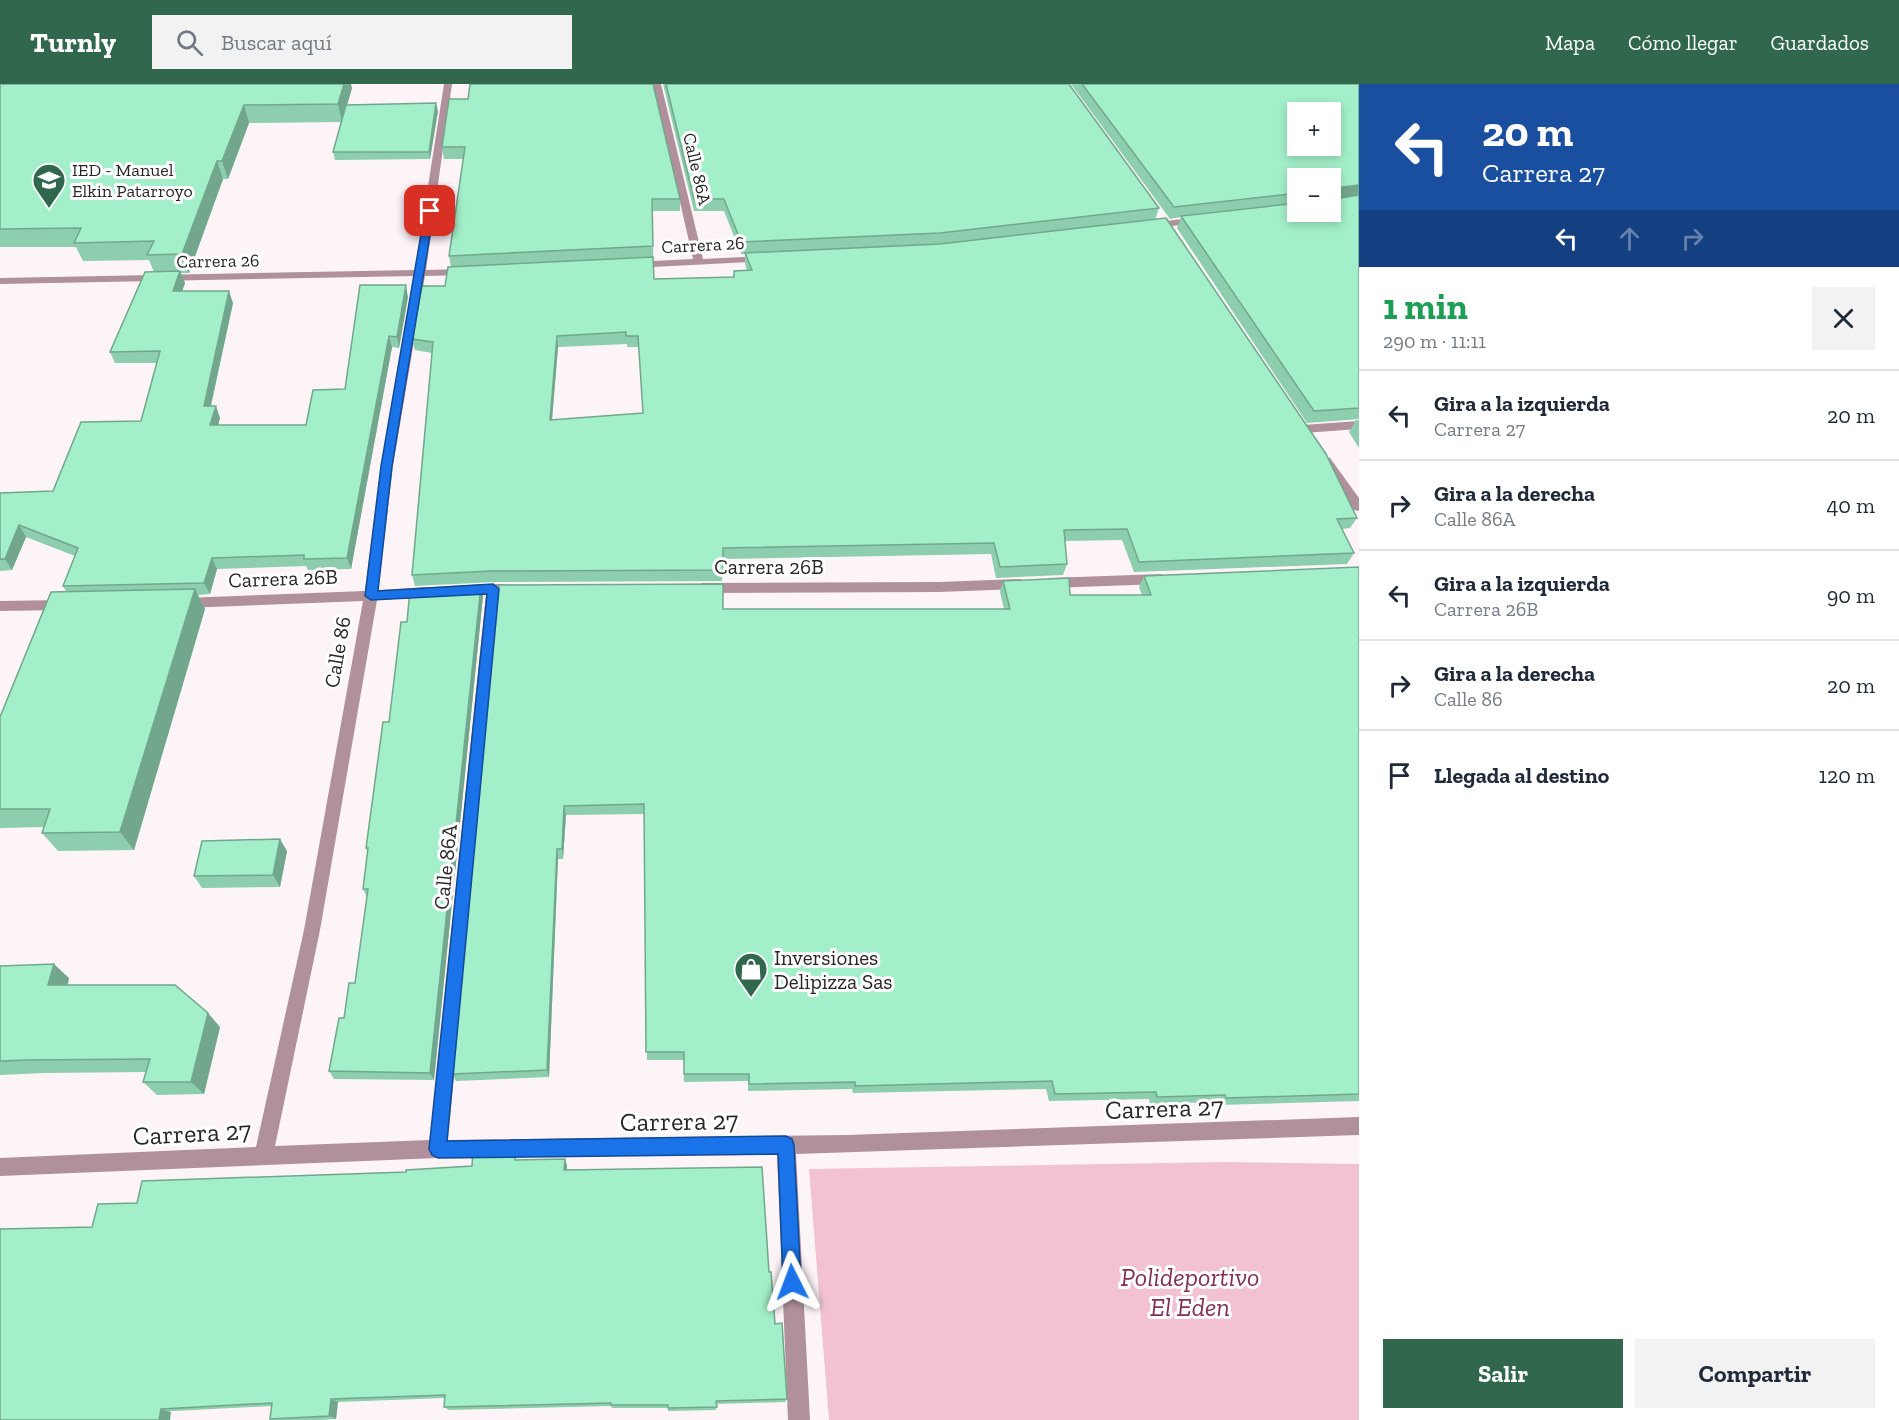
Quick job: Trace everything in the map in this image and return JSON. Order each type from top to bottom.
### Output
[{"type":"street","name":"Calle 86","points":[[264,1155],[312,930],[371,596],[387,466],[420,274],[448,84]]},
{"type":"street","name":"Calle 86A","points":[[657,84],[699,262]]},
{"type":"street","points":[[1143,226],[1210,219]]},
{"type":"street","name":"Carrera 26","points":[[618,266],[778,258]]},
{"type":"street","name":"Carrera 26","points":[[0,281],[478,272]]},
{"type":"street","points":[[1359,425],[1306,434],[1359,507]]},
{"type":"street","name":"Carrera 26B","points":[[691,588],[939,587],[1172,578]]},
{"type":"street","name":"Calle 86A","points":[[438,1149],[493,589]]},
{"type":"street","name":"Carrera 26B","points":[[176,603],[528,589]]},
{"type":"street","points":[[0,606],[82,604]]},
{"type":"street","name":"Carrera 27","points":[[0,1167],[438,1149],[786,1145],[1359,1126]]},
{"type":"street","points":[[786,1145],[799,1420]]},
{"type":"green space","name":"Polideportivo El Eden","points":[[1227,1162],[1359,1164],[1359,1420],[829,1420],[809,1169]]},
{"type":"building","points":[[0,84],[344,84],[338,104],[244,105],[222,161],[217,161],[182,254],[147,255],[154,241],[74,243],[81,228],[0,229]]},
{"type":"building","points":[[470,84],[653,84],[680,199],[652,199],[653,246],[449,256],[465,147],[442,147],[449,99],[468,99]]},
{"type":"building","points":[[666,84],[1069,84],[1159,208],[940,233],[741,242],[724,199],[694,199]]},
{"type":"building","points":[[1082,84],[1359,84],[1359,185],[1341,187],[1341,168],[1287,168],[1287,194],[1174,207]]},
{"type":"building","points":[[436,103],[429,152],[333,152],[346,105]]},
{"type":"building","points":[[1359,195],[1359,408],[1314,411],[1181,216],[1287,204],[1287,222],[1341,222],[1341,198]]},
{"type":"building","points":[[1166,218],[1326,454],[1357,518],[1337,519],[1354,553],[1139,562],[1127,529],[1064,530],[1067,564],[1000,567],[994,543],[723,548],[723,570],[491,571],[412,575],[433,342],[412,339],[422,286],[445,286],[448,267],[653,257],[654,279],[734,277],[734,271],[752,270],[745,253],[940,244]],"holes":[[[626,332],[626,336],[638,336],[643,413],[550,420],[557,336]]]},
{"type":"building","points":[[180,271],[173,291],[229,291],[204,406],[216,406],[210,425],[306,425],[313,390],[345,389],[360,285],[406,285],[397,337],[389,336],[347,558],[304,559],[304,555],[212,558],[204,583],[63,586],[78,548],[19,525],[5,559],[0,559],[0,493],[53,491],[81,422],[141,421],[160,351],[110,352],[145,272]]},
{"type":"building","points":[[1359,567],[1359,1094],[1226,1098],[1225,1095],[1157,1097],[1156,1092],[1055,1094],[1052,1081],[855,1086],[855,1082],[749,1084],[749,1074],[684,1074],[684,1052],[646,1052],[644,804],[564,806],[562,849],[557,849],[547,1070],[452,1074],[499,585],[723,584],[723,609],[1010,609],[1003,581],[1069,578],[1070,595],[1151,595],[1144,576]]},
{"type":"building","points":[[481,585],[430,1073],[329,1071],[339,1018],[344,1018],[349,983],[355,983],[368,889],[363,889],[368,848],[366,848],[383,722],[389,722],[401,622],[407,622],[410,589]]},
{"type":"building","points":[[195,589],[120,832],[42,833],[50,809],[0,809],[0,717],[51,592]]},
{"type":"building","points":[[280,839],[273,875],[194,876],[202,841]]},
{"type":"building","points":[[54,964],[48,985],[175,985],[208,1013],[191,1082],[143,1082],[150,1059],[0,1061],[0,966]]},
{"type":"building","points":[[473,1152],[516,1152],[515,1160],[565,1159],[564,1170],[762,1167],[769,1272],[771,1272],[775,1324],[782,1323],[787,1399],[716,1401],[717,1407],[668,1408],[668,1405],[611,1405],[611,1403],[444,1407],[445,1395],[331,1399],[329,1416],[270,1419],[272,1403],[161,1409],[159,1420],[0,1420],[0,1229],[92,1227],[98,1204],[137,1203],[142,1181],[406,1172],[406,1170],[472,1166]]},
{"type":"place","name":"IED - Manuel Elkin Patarroyo","points":[[49,209]]},
{"type":"place","name":"Inversiones Delipizza Sas","points":[[751,998]]},
{"type":"route","points":[[430,211],[387,466],[371,596],[493,589],[438,1149],[786,1145],[792,1282]]}]
